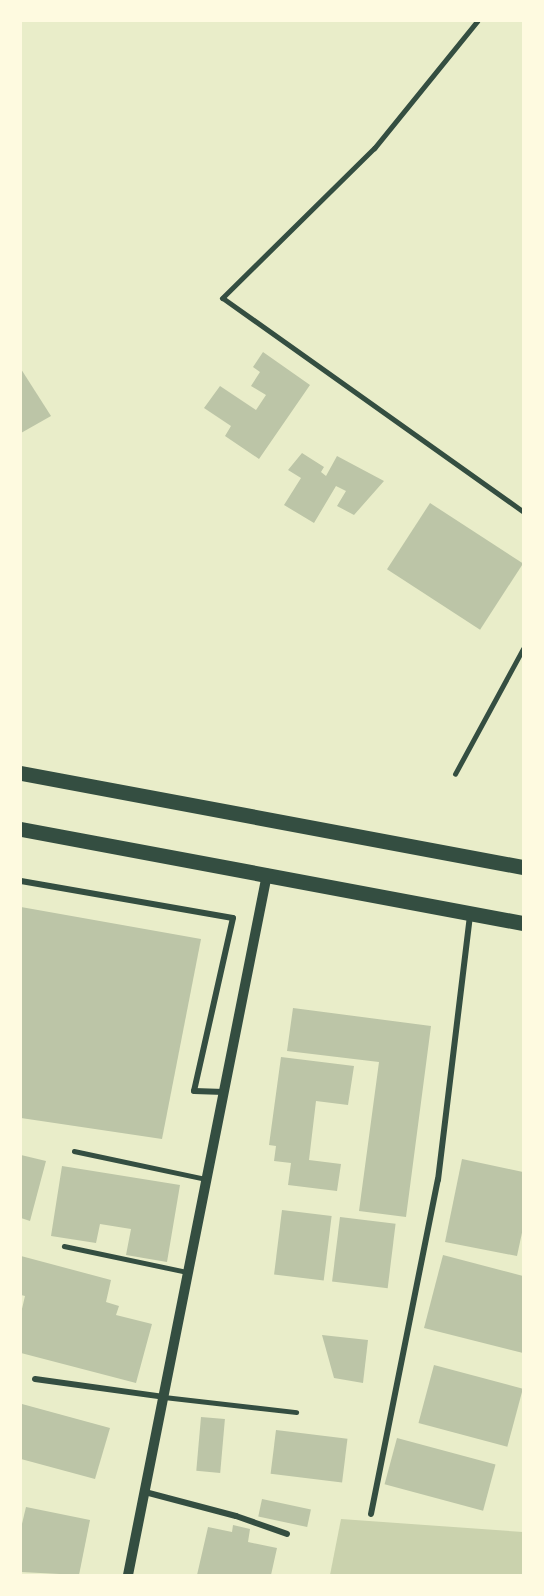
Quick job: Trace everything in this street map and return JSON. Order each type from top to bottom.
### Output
[{"type":"main road","points":[[21,773],[523,867]]},
{"type":"main road","points":[[21,829],[523,923]]},
{"type":"street","points":[[128,1575],[267,874]]},
{"type":"street","points":[[21,881],[233,918],[194,1091],[224,1092]]},
{"type":"street","points":[[371,1514],[438,1180],[470,913]]},
{"type":"street","points":[[35,1379],[164,1397]]},
{"type":"street","points":[[145,1492],[236,1516],[287,1534]]},
{"type":"lane","points":[[478,21],[375,148],[224,298],[523,511]]},
{"type":"lane","points":[[455,774],[523,649]]},
{"type":"lane","points":[[74,1151],[207,1179]]},
{"type":"lane","points":[[64,1246],[188,1273]]},
{"type":"lane","points":[[164,1397],[296,1412]]},
{"type":"green space","points":[[341,1519],[523,1532],[523,1575],[330,1575]]},
{"type":"building","points":[[263,352],[310,385],[259,459],[225,436],[231,426],[204,408],[220,386],[256,410],[266,395],[251,386],[260,372],[253,367]]},
{"type":"building","points":[[21,369],[51,416],[21,433]]},
{"type":"building","points":[[302,453],[324,467],[321,472],[326,476],[337,456],[384,481],[354,515],[337,506],[346,491],[336,486],[314,523],[284,505],[301,478],[288,470]]},
{"type":"building","points":[[430,503],[523,563],[480,630],[387,569]]},
{"type":"building","points":[[21,907],[201,939],[162,1139],[21,1118]]},
{"type":"building","points":[[293,1008],[431,1026],[406,1217],[359,1211],[379,1062],[287,1051]]},
{"type":"building","points":[[281,1057],[354,1066],[348,1105],[316,1101],[309,1160],[341,1164],[337,1191],[288,1185],[291,1163],[274,1161],[276,1146],[269,1145]]},
{"type":"building","points":[[21,1155],[46,1161],[30,1221],[21,1218]]},
{"type":"building","points":[[462,1159],[523,1172],[523,1228],[517,1256],[445,1242]]},
{"type":"building","points":[[62,1166],[180,1185],[167,1262],[126,1255],[131,1229],[100,1224],[96,1243],[51,1236]]},
{"type":"building","points":[[282,1210],[332,1216],[324,1281],[274,1275]]},
{"type":"building","points":[[340,1217],[396,1224],[388,1288],[332,1282]]},
{"type":"building","points":[[443,1255],[523,1276],[523,1353],[424,1328]]},
{"type":"building","points":[[21,1256],[111,1280],[106,1302],[119,1306],[116,1315],[152,1324],[136,1383],[21,1353],[21,1313],[25,1296],[21,1295]]},
{"type":"building","points":[[322,1335],[368,1340],[363,1383],[334,1378]]},
{"type":"building","points":[[434,1365],[523,1389],[507,1447],[418,1423]]},
{"type":"building","points":[[22,1404],[110,1428],[95,1479],[21,1459]]},
{"type":"building","points":[[201,1417],[225,1419],[220,1473],[196,1471]]},
{"type":"building","points":[[276,1430],[347,1439],[342,1482],[271,1474]]},
{"type":"building","points":[[397,1438],[496,1464],[483,1511],[385,1484]]},
{"type":"building","points":[[262,1499],[311,1509],[307,1527],[258,1517]]},
{"type":"building","points":[[26,1507],[90,1520],[79,1575],[21,1572],[21,1528]]},
{"type":"building","points":[[233,1525],[250,1529],[248,1542],[277,1548],[271,1575],[197,1575],[208,1527],[232,1532]]}]
